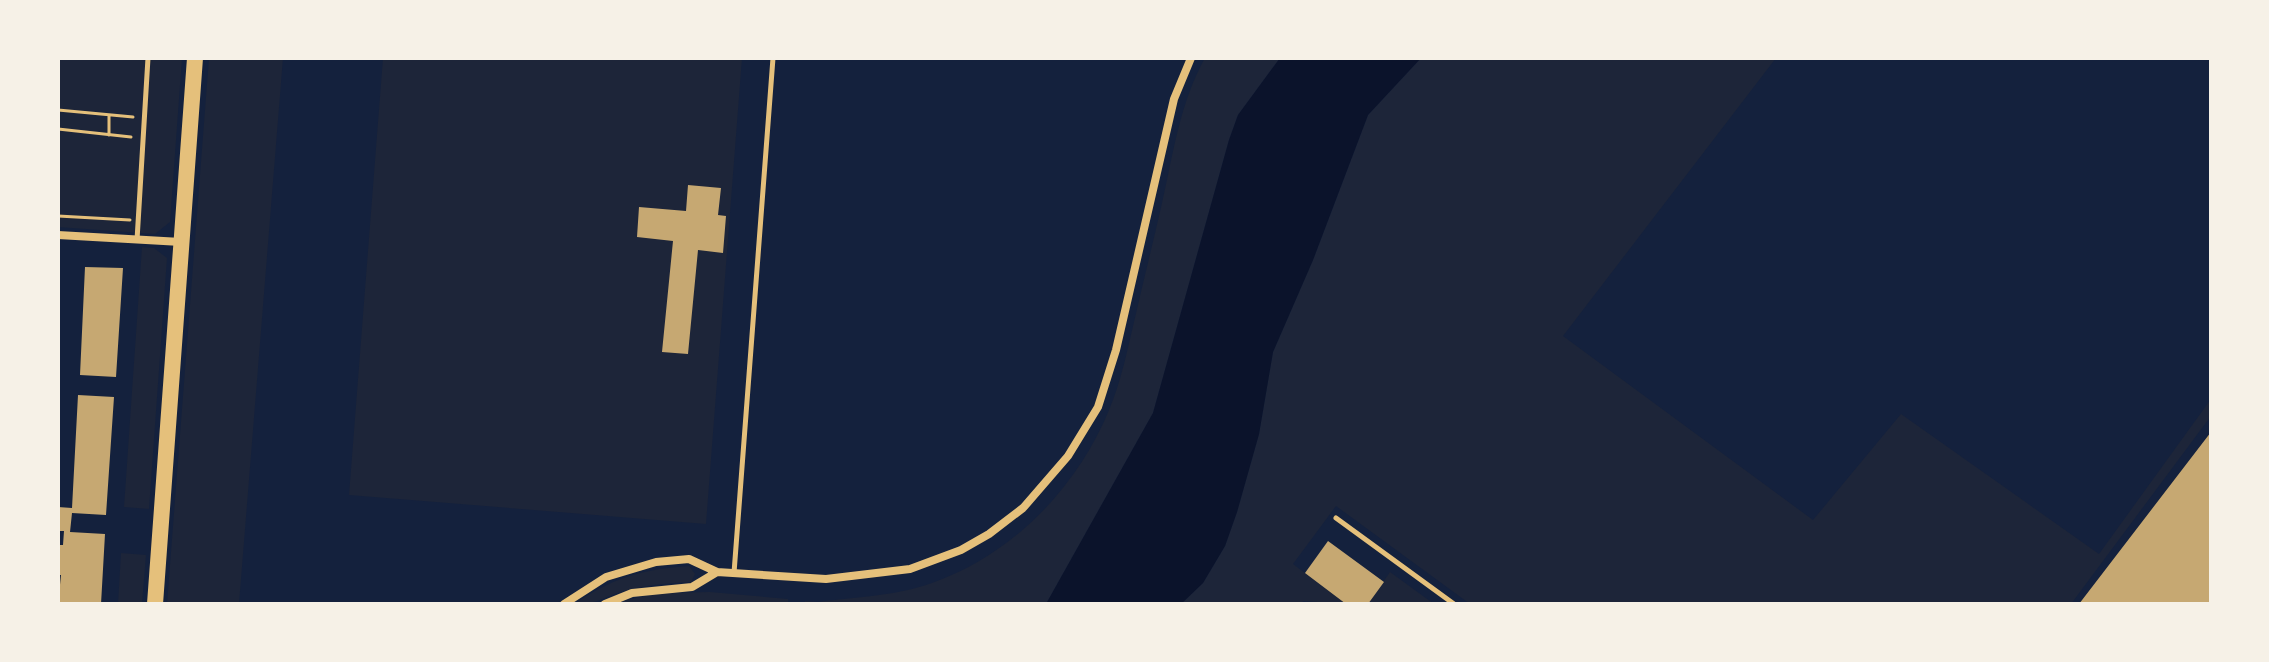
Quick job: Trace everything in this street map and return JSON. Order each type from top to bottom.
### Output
[{"type":"main road","points":[[155,604],[195,58]]},
{"type":"street","points":[[564,604],[606,577],[656,562],[689,559],[717,572],[826,579],[910,569],[961,550],[989,534],[1023,508],[1043,487],[1083,432],[1104,391],[1174,99],[1191,58]]},
{"type":"street","points":[[58,235],[182,242]]},
{"type":"street","points":[[605,604],[632,593],[692,587],[717,572]]},
{"type":"lane","points":[[137,240],[148,58]]},
{"type":"lane","points":[[734,573],[773,58]]},
{"type":"lane","points":[[1336,518],[1454,604]]},
{"type":"path","points":[[58,110],[144,118]]},
{"type":"path","points":[[109,115],[109,135]]},
{"type":"path","points":[[58,129],[143,139]]},
{"type":"path","points":[[58,216],[138,221]]},
{"type":"shaded area","points":[[58,58],[182,58],[170,222],[155,234],[58,227]]},
{"type":"shaded area","points":[[209,58],[283,58],[239,604],[167,604]]},
{"type":"shaded area","points":[[383,58],[742,58],[706,524],[349,495]]},
{"type":"shaded area","points":[[1205,58],[1280,58],[1238,115],[1229,140],[1153,413],[1046,604],[805,604],[805,601],[904,591],[961,571],[1015,537],[1060,492],[1095,439],[1117,389],[1178,129],[1189,92]]},
{"type":"shaded area","points":[[1280,58],[1421,58],[1368,115],[1313,260],[1273,352],[1259,434],[1225,546],[1203,583],[1181,604],[1046,604],[1153,413],[1229,140],[1238,115]]},
{"type":"shaded area","points":[[1421,58],[1776,58],[1563,336],[1813,520],[1901,414],[2099,554],[2211,399],[2211,416],[2071,604],[1470,604],[1336,506],[1293,564],[1346,604],[1303,601],[1302,604],[1181,604],[1203,583],[1225,546],[1259,434],[1273,352],[1313,260],[1368,115]]},
{"type":"shaded area","points":[[142,247],[154,248],[167,258],[149,509],[124,507]]},
{"type":"shaded area","points":[[121,553],[146,555],[142,604],[118,604]]},
{"type":"shaded area","points":[[689,566],[695,574],[691,582],[644,587],[574,604],[628,576]]},
{"type":"shaded area","points":[[1390,572],[1434,604],[1368,604]]},
{"type":"shaded area","points":[[710,592],[788,599],[788,604],[616,604],[651,595]]},
{"type":"building","points":[[688,185],[721,188],[718,215],[726,216],[723,253],[698,250],[688,354],[662,352],[673,241],[637,237],[639,207],[686,211]]},
{"type":"building","points":[[85,267],[123,268],[116,377],[80,375]]},
{"type":"building","points":[[78,395],[114,397],[106,515],[72,513],[70,532],[105,534],[101,604],[58,604],[61,575],[58,575],[58,545],[63,545],[64,531],[58,531],[58,507],[72,508]]},
{"type":"building","points":[[2211,432],[2211,604],[2079,604]]},
{"type":"building","points":[[1328,541],[1384,582],[1368,604],[1346,604],[1305,573]]}]
